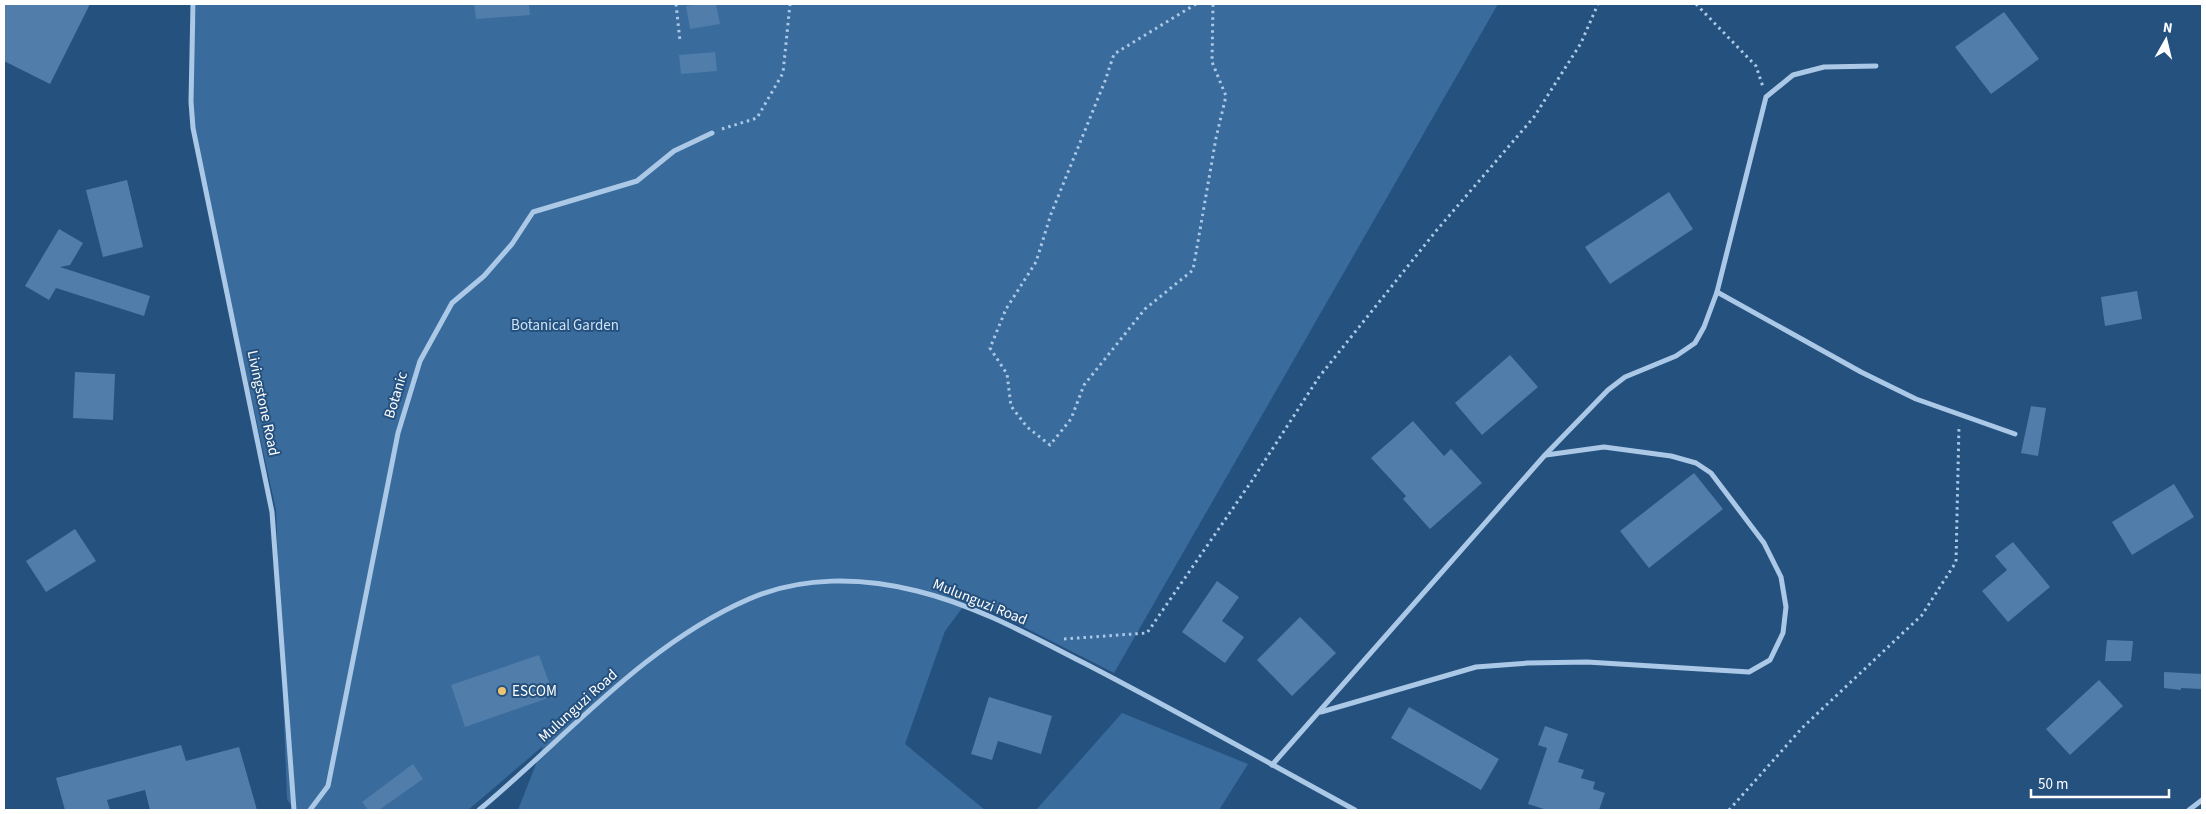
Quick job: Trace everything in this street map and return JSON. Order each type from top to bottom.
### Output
[{"type":"street","name":"Livingstone Road","points":[[193,4],[191,102],[193,128],[272,512],[294,810]]},
{"type":"street","points":[[1272,765],[1545,455],[1613,385],[1642,368],[1676,356],[1695,343],[1704,327],[1716,292],[1766,97],[1793,76],[1824,67],[1876,66]]},
{"type":"street","name":"Botanic","points":[[310,810],[328,786],[398,433],[420,361],[452,303],[484,276],[512,244],[533,212],[637,181],[674,151],[712,133]]},
{"type":"street","points":[[1716,292],[1861,372],[1916,399],[2015,434]]},
{"type":"street","points":[[1320,712],[1476,667],[1528,663],[1587,662],[1749,672],[1770,660],[1783,633],[1786,607],[1781,576],[1764,543],[1711,473],[1696,463],[1670,456],[1604,447],[1545,455]]},
{"type":"street","name":"Mulunguzi Road","points":[[479,810],[520,776],[601,700],[675,640],[748,599],[771,590],[796,584],[846,580],[896,586],[919,591],[966,607],[1042,641],[1110,676],[1355,810]]},
{"type":"street","points":[[2189,810],[2202,800]]},
{"type":"path","points":[[676,4],[680,41]]},
{"type":"path","points":[[712,133],[758,118],[783,73],[790,4]]},
{"type":"path","points":[[1196,4],[1114,54],[1105,81],[1051,214],[1036,262],[1006,309],[990,348],[1007,374],[1011,406],[1027,427],[1050,445],[1071,418],[1084,385],[1145,310],[1193,270],[1216,138],[1226,96],[1212,62],[1213,4]]},
{"type":"path","points":[[1042,641],[1147,633],[1251,482],[1319,377],[1436,231],[1534,117],[1581,42],[1598,4]]},
{"type":"path","points":[[1696,4],[1756,66],[1766,97]]},
{"type":"path","points":[[1729,810],[1804,727],[1922,615],[1956,562],[1960,414]]},
{"type":"green space","name":"Botanical Garden","points":[[196,4],[1498,4],[1114,673],[969,599],[945,631],[905,744],[985,810],[518,810],[543,746],[468,810],[294,810],[287,799],[276,510],[190,117]]},
{"type":"green space","points":[[1122,713],[1248,764],[1219,810],[1036,810]]},
{"type":"building","points":[[4,4],[90,4],[50,84],[4,61]]},
{"type":"building","points":[[474,4],[529,4],[530,15],[476,19]]},
{"type":"building","points":[[716,4],[720,24],[690,29],[686,6]]},
{"type":"building","points":[[2004,12],[2039,59],[1991,94],[1955,47]]},
{"type":"building","points":[[715,52],[717,71],[681,74],[679,55]]},
{"type":"building","points":[[127,180],[143,247],[103,257],[86,190]]},
{"type":"building","points":[[1669,192],[1693,229],[1610,284],[1585,247]]},
{"type":"building","points":[[59,229],[83,243],[70,265],[60,267],[150,296],[144,316],[56,288],[49,300],[25,286]]},
{"type":"building","points":[[2137,291],[2142,319],[2105,326],[2101,297]]},
{"type":"building","points":[[1510,355],[1538,387],[1482,435],[1455,403]]},
{"type":"building","points":[[75,372],[115,374],[113,420],[73,418]]},
{"type":"building","points":[[2031,406],[2046,408],[2038,456],[2021,453]]},
{"type":"building","points":[[1413,421],[1444,456],[1451,449],[1482,483],[1430,529],[1403,499],[1406,496],[1371,458]]},
{"type":"building","points":[[1694,473],[1723,509],[1649,568],[1620,531]]},
{"type":"building","points":[[2174,484],[2194,517],[2132,555],[2112,522]]},
{"type":"building","points":[[75,529],[96,561],[46,592],[26,561]]},
{"type":"building","points":[[2013,542],[2050,587],[2008,622],[1982,591],[2007,570],[1995,556]]},
{"type":"building","points":[[1217,581],[1239,597],[1222,621],[1244,637],[1225,663],[1182,632]]},
{"type":"building","points":[[1300,617],[1336,653],[1292,696],[1257,660]]},
{"type":"building","points":[[2107,640],[2133,641],[2131,661],[2105,661]]},
{"type":"building","name":"ESCOM","points":[[539,655],[554,696],[465,727],[451,685]]},
{"type":"building","points":[[2164,672],[2202,674],[2202,689],[2181,688],[2181,690],[2164,688]]},
{"type":"building","points":[[2099,680],[2123,706],[2070,755],[2046,729]]},
{"type":"building","points":[[989,697],[1052,716],[1041,754],[998,741],[992,760],[971,754]]},
{"type":"building","points":[[1409,707],[1499,759],[1481,790],[1391,738]]},
{"type":"building","points":[[1545,726],[1568,734],[1558,762],[1584,770],[1581,778],[1595,782],[1593,789],[1605,793],[1599,810],[1547,810],[1528,804],[1547,748],[1538,745]]},
{"type":"building","points":[[181,745],[186,761],[239,747],[257,810],[150,810],[145,790],[107,800],[110,810],[65,810],[56,778]]},
{"type":"building","points":[[413,764],[423,779],[379,810],[368,810],[362,802]]},
{"type":"place","name":"ESCOM","points":[[502,691]]}]
